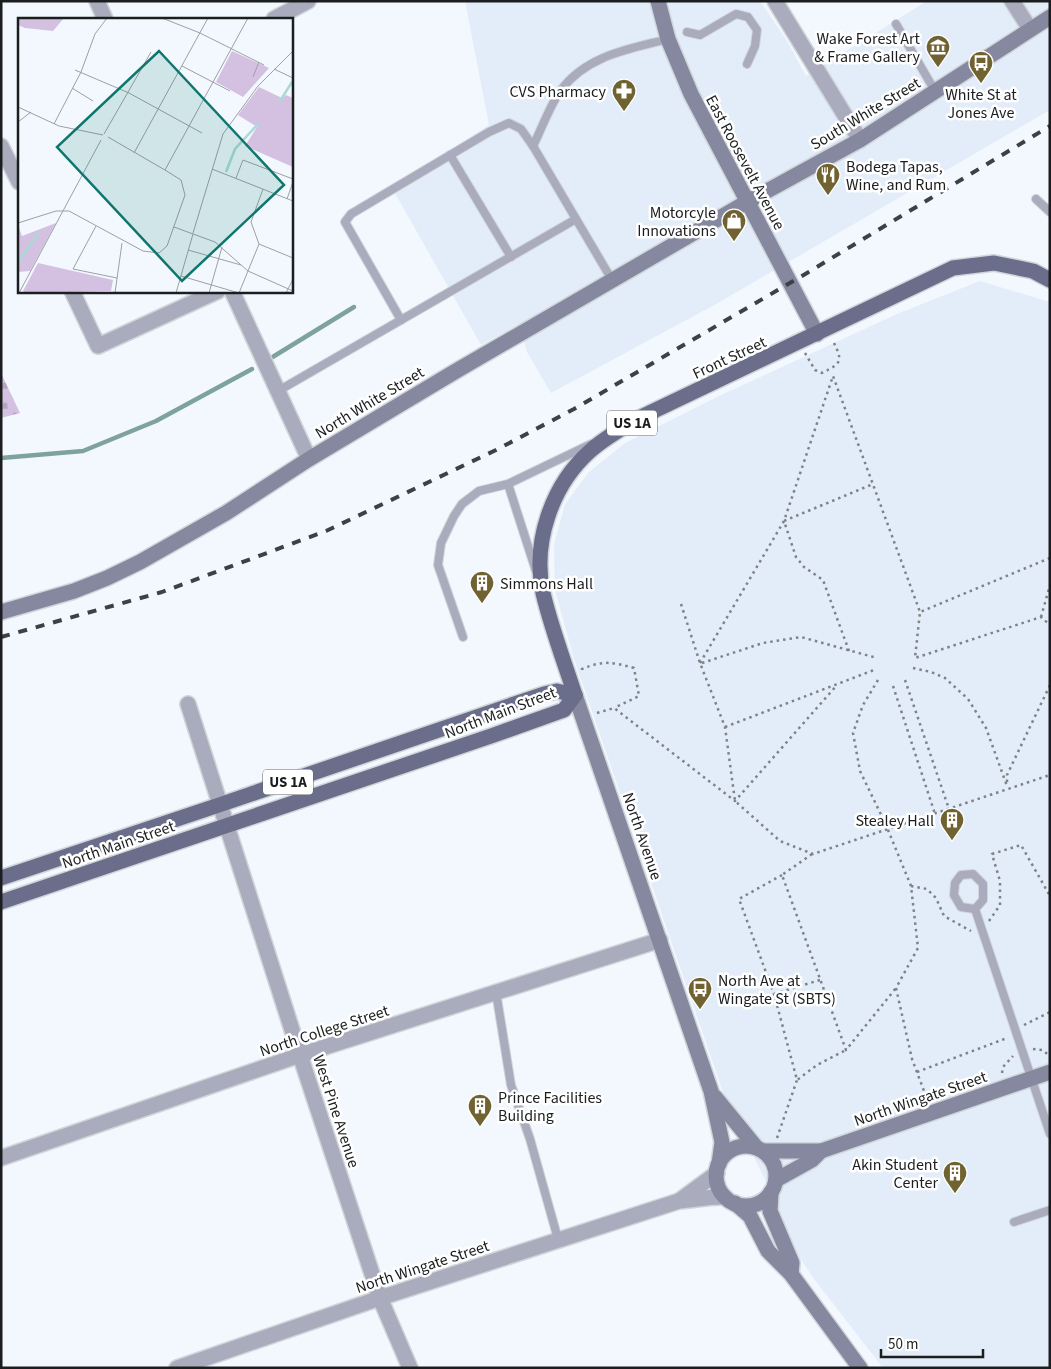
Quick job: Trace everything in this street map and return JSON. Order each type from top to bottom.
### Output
[{"type":"main road","name":"Front Street","points":[[543,592],[540,553],[552,504],[559,490],[578,463],[615,432],[641,417],[953,268],[994,263],[1033,271],[1050,280]]},
{"type":"main road","name":"North Avenue","points":[[543,592],[575,695]]},
{"type":"main road","name":"North Main Street","points":[[1,878],[544,694],[557,691],[575,695],[564,710],[1,902]]},
{"type":"street","points":[[97,1],[105,18]]},
{"type":"street","points":[[276,18],[308,1]]},
{"type":"street","name":"East Roosevelt Avenue","points":[[658,1],[668,39],[692,97],[817,334]]},
{"type":"street","points":[[775,1],[860,140]]},
{"type":"street","points":[[1012,1],[1030,29]]},
{"type":"street","name":"South White Street","points":[[747,202],[860,140],[1050,17]]},
{"type":"street","points":[[1,146],[18,180]]},
{"type":"street","name":"North White Street","points":[[1,612],[74,591],[124,570],[226,513],[309,459],[747,202]]},
{"type":"street","points":[[72,292],[98,344],[216,292]]},
{"type":"street","points":[[232,292],[309,459]]},
{"type":"street","name":"North Avenue","points":[[575,695],[711,1091],[722,1142],[718,1168]]},
{"type":"street","name":"West Pine Avenue","points":[[188,704],[380,1298],[410,1368]]},
{"type":"street","name":"North College Street","points":[[1,1158],[300,1055],[660,940]]},
{"type":"street","name":"North Wingate Street","points":[[765,1147],[821,1151],[1050,1072]]},
{"type":"street","name":"North Avenue","points":[[711,1091],[742,1133],[765,1147]]},
{"type":"street","points":[[791,1274],[792,1262],[770,1211],[774,1166],[765,1147],[747,1146],[730,1150],[723,1156],[718,1168],[717,1182],[730,1200],[750,1216],[768,1251],[791,1274],[860,1368]]},
{"type":"street","name":"North Wingate Street","points":[[773,1186],[812,1160],[821,1151]]},
{"type":"street","name":"North Wingate Street","points":[[679,1201],[718,1168]]},
{"type":"street","points":[[730,1200],[745,1206],[755,1204],[764,1200],[773,1186]]},
{"type":"street","name":"North Wingate Street","points":[[177,1368],[380,1298],[679,1201],[709,1196],[730,1200]]},
{"type":"lane","points":[[687,32],[700,35],[736,14],[748,17],[757,30],[755,46],[747,64]]},
{"type":"lane","points":[[896,24],[936,91]]},
{"type":"lane","points":[[533,146],[561,90],[580,71],[602,57],[668,39]]},
{"type":"lane","points":[[401,320],[345,222],[351,214],[489,132],[509,123],[522,129],[612,280]]},
{"type":"lane","points":[[450,155],[512,257]]},
{"type":"lane","points":[[1036,198],[1050,212]]},
{"type":"lane","points":[[278,391],[576,219]]},
{"type":"lane","points":[[464,637],[438,565],[440,543],[454,516],[468,499],[480,491],[508,484],[615,432]]},
{"type":"lane","points":[[508,484],[543,592]]},
{"type":"lane","points":[[973,874],[983,884],[983,900],[975,909],[961,907],[954,895],[954,883],[961,875],[973,874]]},
{"type":"lane","points":[[975,909],[1030,1079],[1050,1134]]},
{"type":"lane","points":[[496,992],[511,1085],[530,1139],[558,1239]]},
{"type":"lane","points":[[1014,1222],[1050,1210]]},
{"type":"path","points":[[805,353],[815,370],[822,373],[830,369],[838,364],[840,359],[833,339]]},
{"type":"path","points":[[830,369],[920,612],[915,658],[1041,617]]},
{"type":"path","points":[[700,663],[784,520],[833,376]]},
{"type":"path","points":[[784,520],[873,484]]},
{"type":"path","points":[[784,520],[796,557],[804,567],[823,580],[849,651]]},
{"type":"path","points":[[920,612],[1050,558]]},
{"type":"path","points":[[1041,617],[1050,585]]},
{"type":"path","points":[[681,604],[700,663],[724,727],[734,801]]},
{"type":"path","points":[[1041,617],[1050,625]]},
{"type":"path","points":[[700,663],[763,643],[802,637],[877,658]]},
{"type":"path","points":[[585,678],[582,669],[594,664],[612,662],[634,668],[639,696],[597,714],[594,705]]},
{"type":"path","points":[[914,668],[945,678],[968,699],[986,728],[1007,786],[1007,775],[1050,685]]},
{"type":"path","points":[[724,727],[874,670]]},
{"type":"path","points":[[765,1147],[797,1080],[817,1065],[846,1050],[896,988],[918,948],[911,886],[888,829],[860,771],[853,733],[863,705],[878,680]]},
{"type":"path","points":[[906,680],[949,809]]},
{"type":"path","points":[[734,801],[837,685]]},
{"type":"path","points":[[893,686],[935,814]]},
{"type":"path","points":[[614,708],[734,801],[780,841],[813,854]]},
{"type":"path","points":[[797,1080],[774,994],[739,899],[782,875],[813,854],[1050,775]]},
{"type":"path","points":[[988,921],[1000,905],[1000,881],[992,854],[1021,845],[1050,896]]},
{"type":"path","points":[[782,875],[846,1050]]},
{"type":"path","points":[[911,886],[927,889],[936,898],[944,916],[970,930],[973,936]]},
{"type":"path","points":[[774,994],[820,980]]},
{"type":"path","points":[[896,988],[912,1059],[927,1100]]},
{"type":"path","points":[[1020,1017],[1023,1026],[1050,1012]]},
{"type":"path","points":[[917,1072],[1008,1037]]},
{"type":"path","points":[[1031,1049],[1042,1050],[1050,1056]]},
{"type":"path","points":[[1001,1077],[1003,1067],[1014,1055]]},
{"type":"shaded area","points":[[465,1],[760,1],[787,41],[806,76],[927,1],[1050,1],[1050,110],[718,303],[551,393],[527,352],[519,324],[481,345],[392,188],[489,125]]},
{"type":"shaded area","points":[[980,281],[1050,302],[1050,1368],[883,1368],[800,1258],[778,1219],[771,1192],[725,1098],[574,659],[555,590],[554,544],[565,504],[589,472],[625,443],[719,396],[897,314]]},
{"type":"green space","points":[[1,373],[20,413],[1,418]]},
{"type":"waterway","points":[[271,358],[354,307]]},
{"type":"waterway","points":[[1,458],[83,451],[156,421],[252,369]]},
{"type":"railway","points":[[1,637],[162,592],[326,531],[496,450],[574,409],[807,273],[1050,126]]},
{"type":"place","name":"Wake Forest Art & Frame Gallery","points":[[938,68]]},
{"type":"place","name":"White St at Jones Ave","points":[[981,84]]},
{"type":"place","name":"CVS Pharmacy","points":[[624,112]]},
{"type":"place","name":"Bodega Tapas, Wine, and Rum","points":[[828,196]]},
{"type":"place","name":"Motorcyle Innovations","points":[[734,242]]},
{"type":"place","name":"Simmons Hall","points":[[482,604]]},
{"type":"place","name":"Stealey Hall","points":[[952,841]]},
{"type":"place","name":"North Ave at Wingate St (SBTS)","points":[[700,1010]]},
{"type":"place","name":"Prince Facilities Building","points":[[480,1127]]},
{"type":"place","name":"Akin Student Center","points":[[955,1194]]}]
